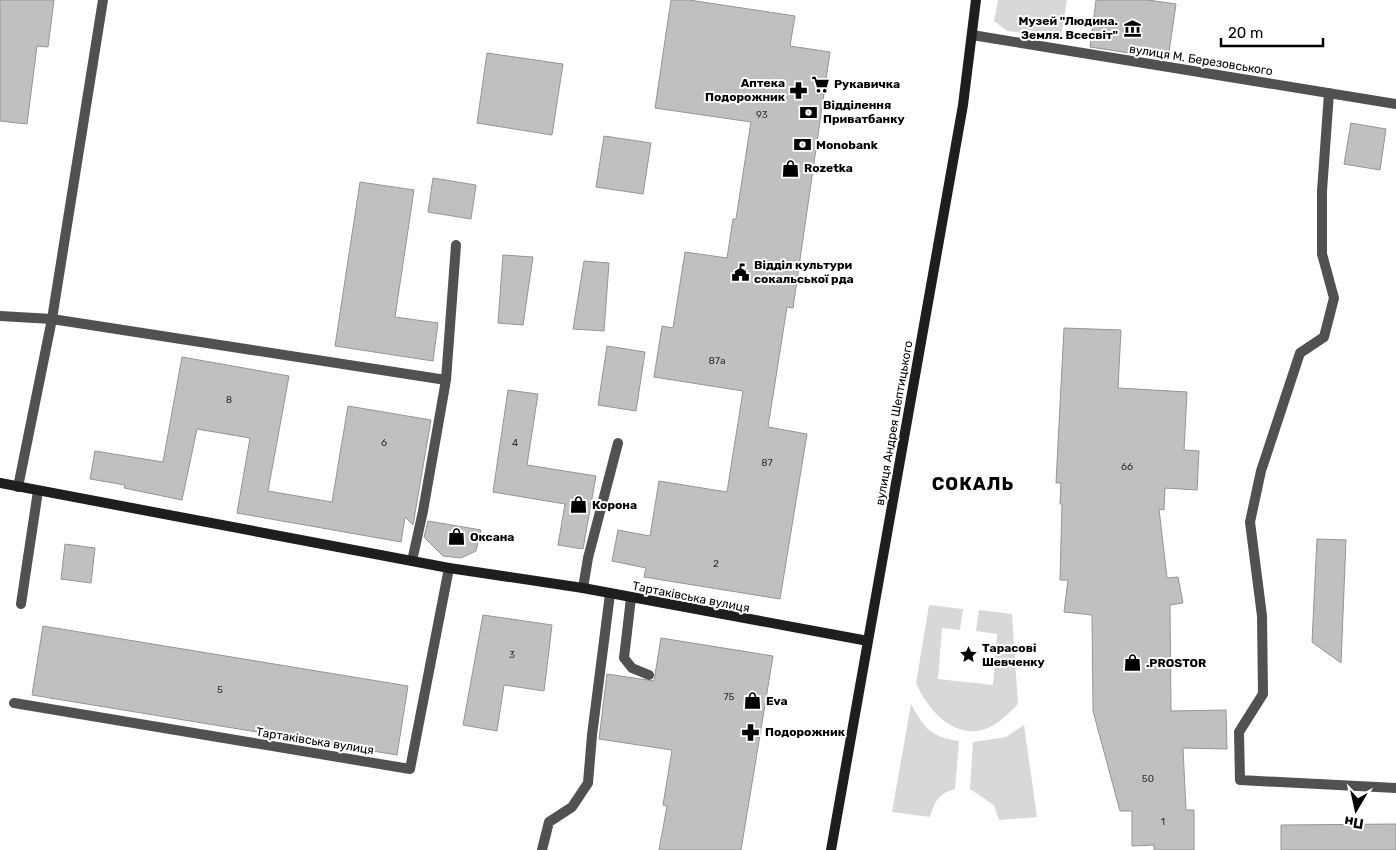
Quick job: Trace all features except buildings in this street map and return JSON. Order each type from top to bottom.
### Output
[{"type":"street","points":[[18,487],[52,319],[103,0]]},
{"type":"street","name":"вулиця Андрея Шептицького","points":[[831,850],[963,105],[976,0]]},
{"type":"street","name":"вулиця М. Березовського","points":[[972,34],[1396,104]]},
{"type":"street","points":[[1329,93],[1322,191],[1322,254],[1334,298],[1324,337],[1300,352],[1261,471],[1250,522],[1262,616],[1263,694],[1239,732],[1240,780],[1396,788]]},
{"type":"street","points":[[412,562],[446,380],[456,245]]},
{"type":"street","points":[[0,316],[52,319],[446,380]]},
{"type":"street","points":[[583,588],[588,558],[618,443]]},
{"type":"street","name":"Тартаківська вулиця","points":[[0,483],[412,562],[583,588],[868,641]]},
{"type":"street","points":[[21,604],[38,491]]},
{"type":"street","name":"Тартаківська вулиця","points":[[14,703],[410,769],[449,568]]},
{"type":"street","points":[[542,850],[549,822],[572,807],[588,783],[592,735],[610,594]]},
{"type":"street","points":[[631,598],[624,658],[632,668],[649,675]]},
{"type":"shaded area","points":[[998,0],[1067,0],[1061,37],[1007,31],[994,21]]},
{"type":"shaded area","points":[[929,605],[963,609],[960,630],[942,628],[938,679],[993,685],[997,634],[976,631],[979,610],[1012,614],[1018,704],[1001,720],[988,728],[975,731],[962,730],[951,725],[940,717],[922,696],[916,683]]},
{"type":"shaded area","points":[[911,704],[929,730],[942,737],[959,741],[955,789],[945,793],[938,799],[930,817],[892,812]]},
{"type":"shaded area","points":[[1024,725],[1037,817],[999,820],[994,805],[970,789],[973,742],[1006,737]]},
{"type":"place","name":"Музей \"Людина. Земля. Всесвіт\"","points":[[1132,28]]},
{"type":"place","name":"Рукавичка","points":[[820,84]]},
{"type":"place","name":"Аптека Подорожник","points":[[799,90]]},
{"type":"place","name":"Відділення Приватбанку","points":[[809,112]]},
{"type":"place","name":"Monobank","points":[[802,145]]},
{"type":"place","name":"Rozetka","points":[[790,168]]},
{"type":"place","name":"Відділ культури сокальської рда","points":[[740,272]]},
{"type":"place","name":"Корона","points":[[578,505]]},
{"type":"place","name":"Оксана","points":[[456,537]]},
{"type":"place","name":"Тарасові Шевченку","points":[[968,655]]},
{"type":"place","name":".PROSTOR","points":[[1132,663]]},
{"type":"place","name":"Eva","points":[[752,701]]},
{"type":"place","name":"Подорожник","points":[[751,732]]},
{"type":"district","name":"СОКАЛЬ","points":[[973,484]]}]
